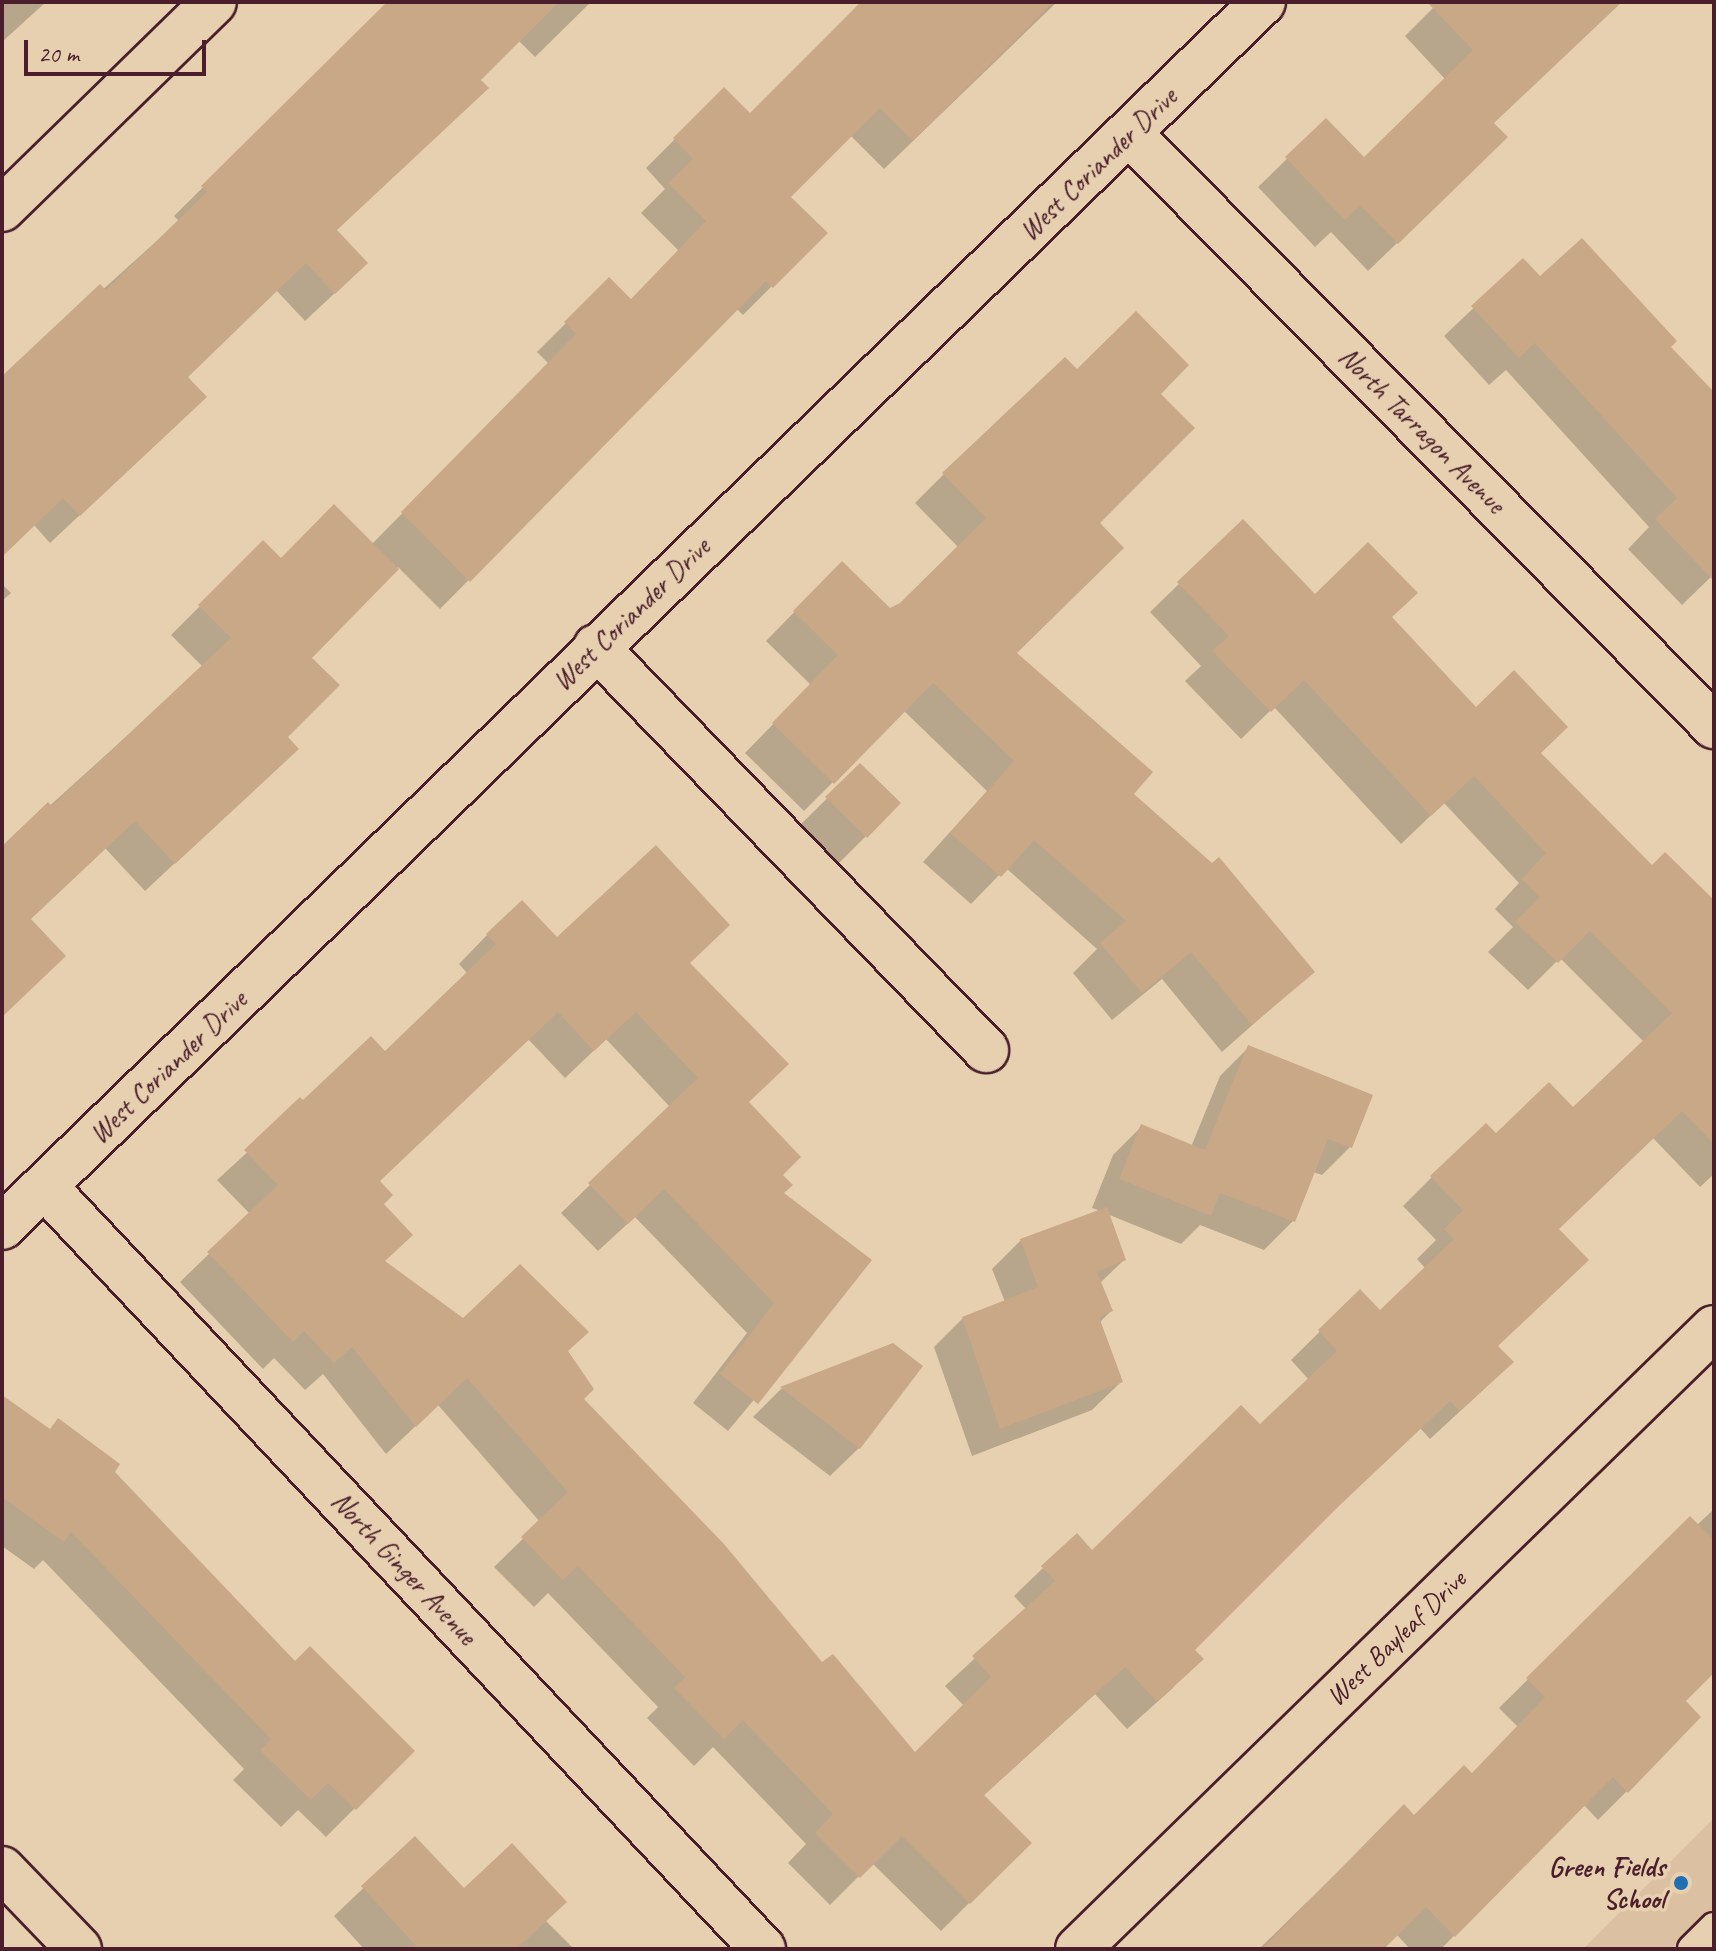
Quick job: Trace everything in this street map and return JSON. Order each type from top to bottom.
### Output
[{"type":"street","points":[[2,209],[214,2]]},
{"type":"street","name":"West Coriander Drive","points":[[2,1227],[1263,2]]},
{"type":"street","name":"North Tarragon Avenue","points":[[1130,134],[1714,726]]},
{"type":"street","points":[[596,647],[986,1050]]},
{"type":"street","name":"North Ginger Avenue","points":[[45,1187],[763,1949]]},
{"type":"street","name":"West Bayleaf Drive","points":[[1078,1949],[1714,1328]]},
{"type":"street","points":[[2,1869],[79,1949]]},
{"type":"lane","points":[[1692,1949],[1714,1927]]},
{"type":"shaded area","name":"Green Fields School","points":[[1714,1818],[1714,1949],[1583,1949]]},
{"type":"building","points":[[387,2],[559,2],[481,80],[489,88],[337,230],[368,263],[335,294],[306,263],[188,377],[207,397],[80,516],[63,498],[2,557],[2,376],[100,284],[106,290],[207,192],[201,186]]},
{"type":"building","points":[[861,2],[1053,2],[913,141],[880,108],[791,197],[828,233],[773,288],[766,281],[470,582],[401,512],[576,334],[564,322],[609,277],[631,299],[706,221],[668,183],[693,159],[673,138],[724,87],[750,113]]},
{"type":"building","points":[[1427,2],[1622,2],[1494,123],[1508,137],[1398,244],[1360,205],[1345,220],[1285,157],[1326,118],[1364,157],[1473,50]]},
{"type":"building","points":[[1582,238],[1677,341],[1671,347],[1714,392],[1714,581],[1655,519],[1677,498],[1535,343],[1519,358],[1471,306],[1523,258],[1540,276]]},
{"type":"building","points":[[1136,311],[1189,365],[1161,394],[1195,428],[1100,523],[1124,548],[1017,653],[1153,772],[1134,794],[1212,863],[1219,857],[1315,972],[1252,1025],[1191,952],[1142,993],[1100,943],[1126,921],[1034,840],[1001,877],[950,833],[1014,761],[933,683],[834,784],[772,723],[838,655],[793,611],[842,561],[890,608],[900,603],[986,518],[942,473],[1065,357],[1077,369]]},
{"type":"building","points":[[334,504],[399,569],[312,658],[340,685],[288,737],[299,749],[175,864],[135,821],[31,919],[66,956],[2,1017],[2,846],[48,802],[52,806],[231,638],[198,605],[263,540],[281,558]]},
{"type":"building","points":[[1243,519],[1315,594],[1368,542],[1418,593],[1392,617],[1476,707],[1514,670],[1568,727],[1541,753],[1652,865],[1665,852],[1714,900],[1714,1144],[1682,1111],[1559,1229],[1589,1260],[1498,1346],[1514,1362],[1460,1411],[1450,1401],[1340,1505],[1195,1650],[1204,1659],[1157,1702],[1125,1667],[984,1795],[1032,1843],[970,1904],[902,1836],[860,1878],[815,1833],[833,1814],[743,1720],[724,1739],[674,1688],[685,1677],[578,1566],[563,1580],[521,1537],[568,1492],[467,1378],[416,1427],[352,1347],[334,1363],[304,1331],[293,1342],[207,1252],[278,1185],[244,1150],[300,1097],[303,1100],[371,1036],[385,1051],[496,944],[486,934],[522,900],[557,937],[656,845],[730,925],[690,963],[789,1064],[749,1102],[801,1157],[783,1175],[793,1185],[784,1193],[872,1260],[758,1404],[720,1374],[774,1303],[664,1189],[628,1224],[588,1183],[698,1078],[636,1012],[594,1051],[558,1012],[380,1181],[393,1195],[384,1204],[413,1235],[385,1261],[463,1318],[520,1264],[589,1332],[568,1351],[594,1389],[584,1399],[724,1544],[822,1662],[833,1654],[915,1752],[991,1677],[972,1656],[1055,1581],[1041,1566],[1077,1533],[1092,1550],[1241,1405],[1260,1424],[1337,1351],[1318,1330],[1360,1289],[1380,1310],[1454,1239],[1444,1229],[1463,1210],[1430,1176],[1486,1123],[1496,1133],[1549,1082],[1573,1107],[1672,1013],[1590,931],[1558,963],[1515,922],[1540,897],[1522,879],[1546,853],[1474,776],[1431,816],[1304,680],[1271,712],[1212,651],[1229,636],[1177,582]]},
{"type":"building","points":[[860,763],[901,803],[867,838],[825,797]]},
{"type":"building","points":[[1248,1045],[1373,1095],[1352,1148],[1328,1139],[1295,1222],[1220,1193],[1211,1216],[1119,1179],[1141,1124],[1205,1150]]},
{"type":"building","points":[[1107,1207],[1126,1260],[1097,1272],[1113,1311],[1099,1317],[1123,1382],[1000,1429],[962,1317],[1038,1287],[1020,1239]]},
{"type":"building","points":[[893,1343],[923,1366],[860,1449],[780,1387]]},
{"type":"building","points":[[2,1395],[50,1429],[58,1418],[120,1464],[115,1472],[295,1661],[310,1646],[415,1751],[356,1810],[328,1783],[311,1800],[260,1750],[271,1739],[71,1532],[64,1542],[2,1497]]},
{"type":"building","points":[[1690,1516],[1714,1540],[1714,1673],[1686,1701],[1701,1717],[1628,1793],[1613,1777],[1455,1937],[1426,1907],[1384,1949],[1262,1949],[1404,1804],[1414,1815],[1464,1765],[1472,1773],[1545,1697],[1526,1678]]},
{"type":"building","points":[[415,1836],[464,1888],[512,1843],[567,1902],[516,1949],[419,1949],[361,1886]]},
{"type":"place","name":"Green Fields School","points":[[1681,1883]]}]
